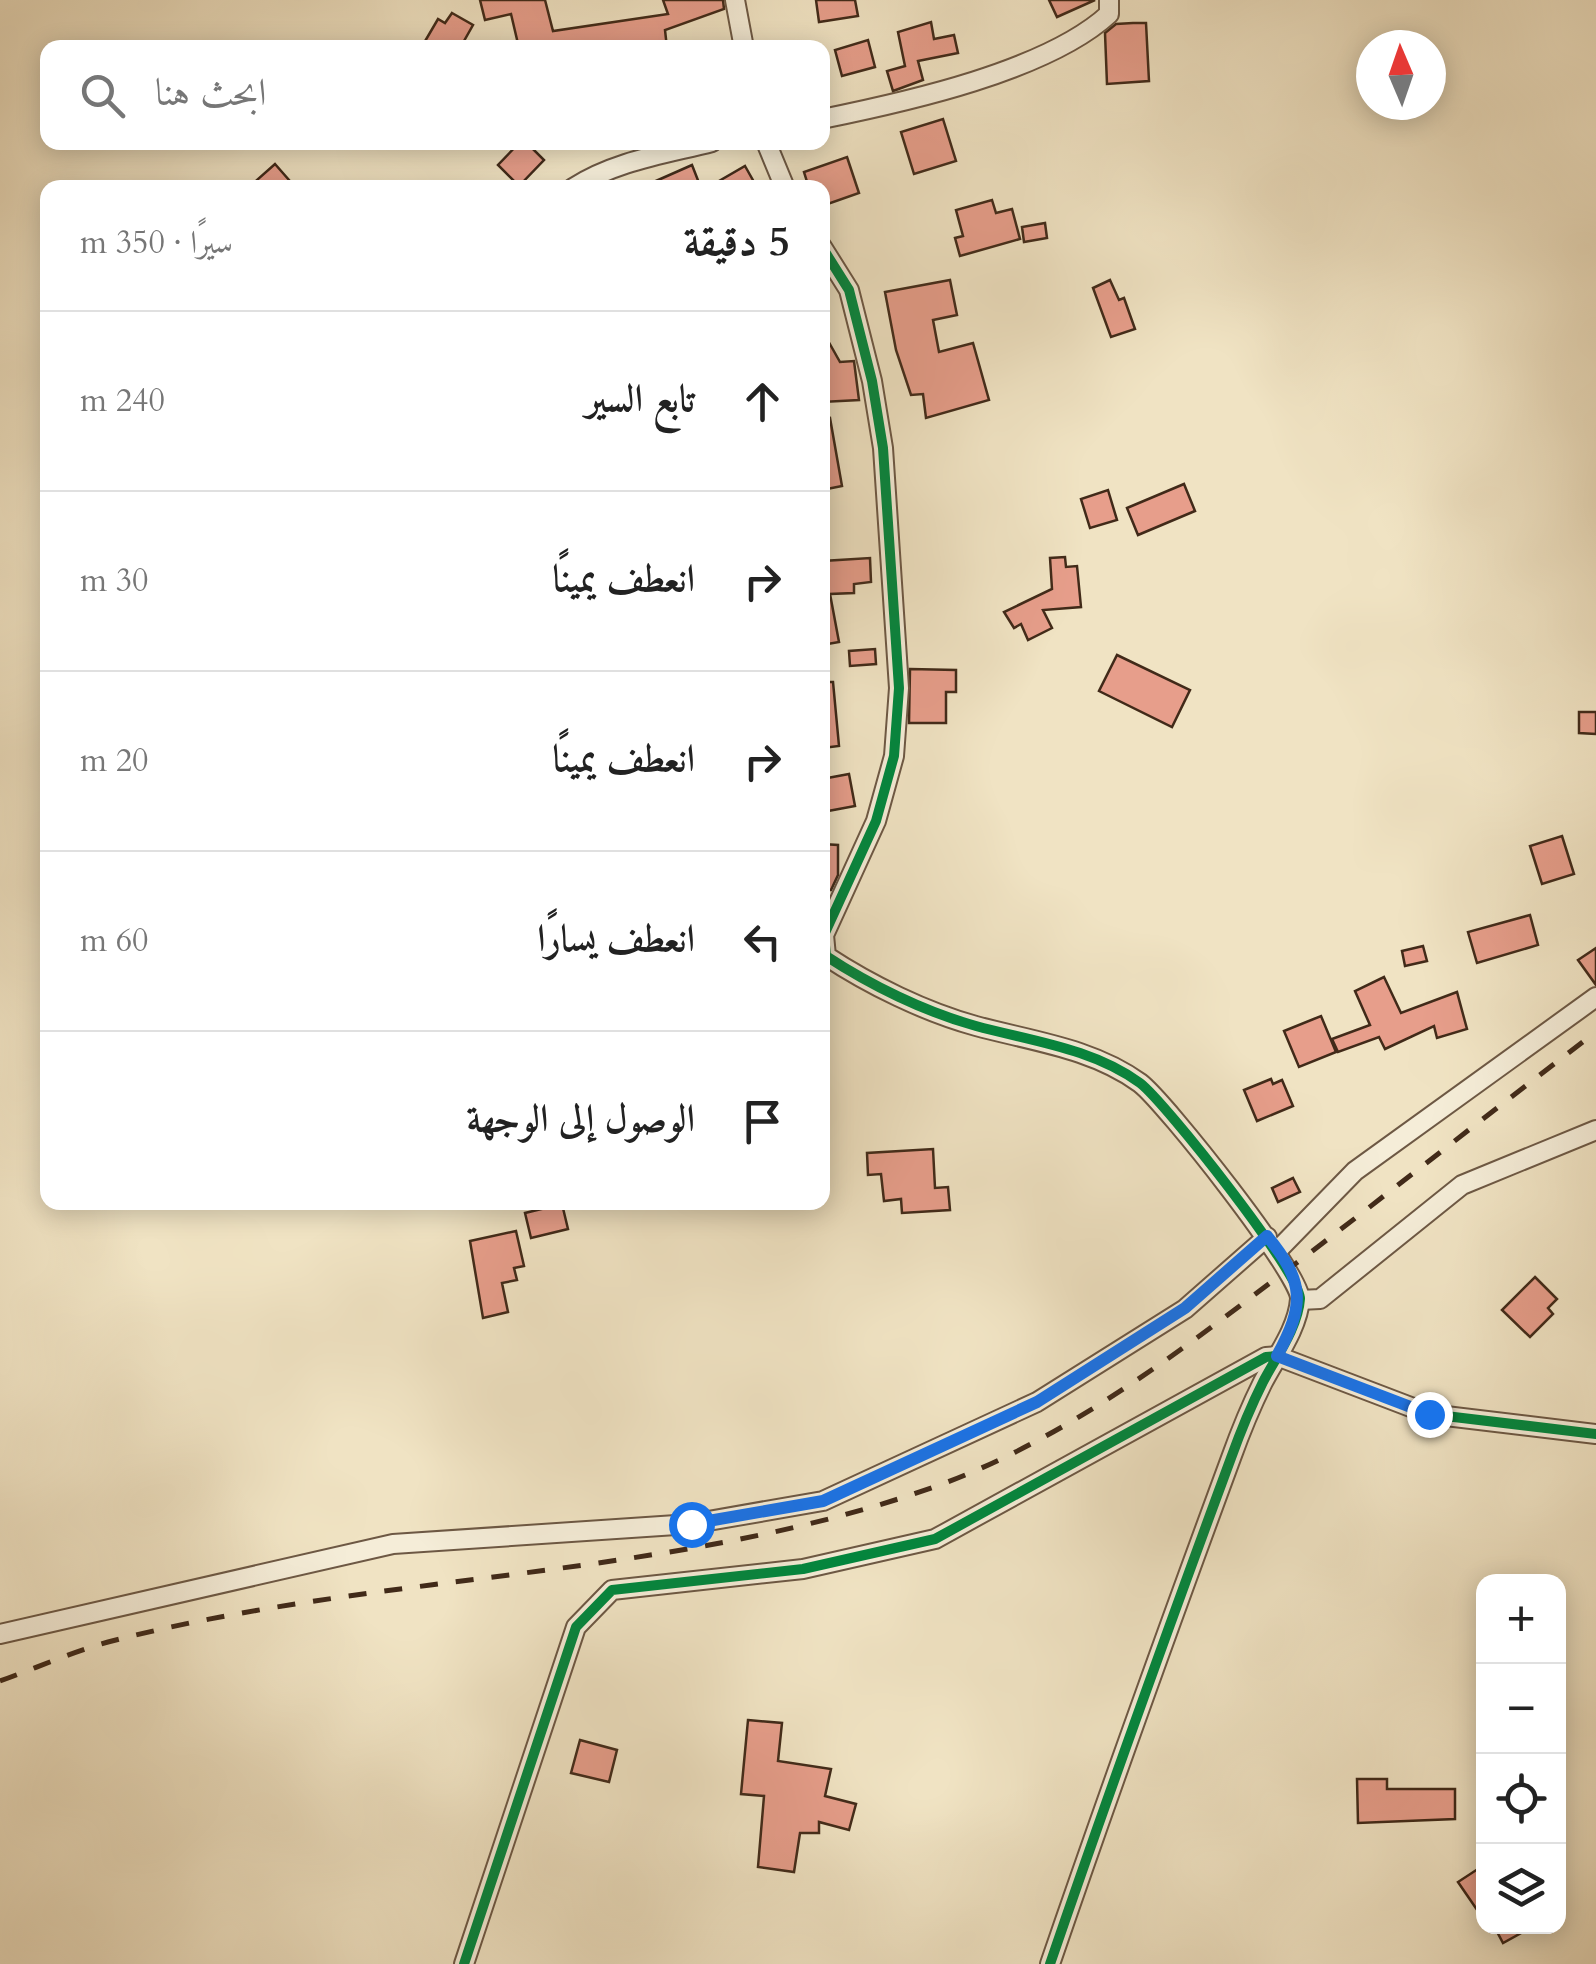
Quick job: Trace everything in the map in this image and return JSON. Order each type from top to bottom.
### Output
[{"type":"street","points":[[734,0],[742,40]]},
{"type":"street","points":[[830,117],[912,99],[1084,36],[1109,14],[1109,0]]},
{"type":"street","points":[[586,180],[635,161],[680,150]]},
{"type":"street","points":[[769,150],[783,180]]},
{"type":"street","points":[[830,260],[849,290],[878,414],[900,688],[894,756],[876,820],[830,922]]},
{"type":"street","points":[[830,959],[857,976],[973,1026],[1065,1048],[1105,1063],[1140,1083],[1170,1110],[1272,1243],[1298,1286],[1300,1300],[1232,1454],[1050,1964]]},
{"type":"street","points":[[0,1634],[393,1544],[691,1524],[823,1501],[1037,1402],[1185,1308],[1272,1243],[1355,1171],[1596,997]]},
{"type":"street","points":[[1300,1300],[1320,1299],[1462,1186],[1596,1130]]},
{"type":"street","points":[[464,1964],[576,1627],[612,1590],[803,1569],[935,1539],[1266,1357],[1277,1356],[1429,1414],[1596,1434]]},
{"type":"building","points":[[480,0],[545,0],[553,31],[668,14],[663,0],[723,0],[724,9],[665,30],[666,40],[517,40],[511,14],[485,20]]},
{"type":"building","points":[[816,0],[855,0],[858,16],[819,22]]},
{"type":"building","points":[[1049,0],[1095,0],[1057,17]]},
{"type":"building","points":[[452,13],[473,25],[465,40],[426,40],[438,19],[445,23]]},
{"type":"building","points":[[931,22],[934,39],[954,35],[958,53],[918,61],[923,80],[893,91],[887,71],[905,66],[898,32]]},
{"type":"building","points":[[1146,23],[1149,81],[1107,84],[1105,33],[1116,24]]},
{"type":"building","points":[[868,40],[875,67],[842,76],[835,50]]},
{"type":"building","points":[[943,119],[956,161],[914,174],[901,132]]},
{"type":"building","points":[[512,150],[534,150],[544,160],[525,180],[513,180],[498,165]]},
{"type":"building","points":[[847,157],[859,193],[830,203],[830,180],[806,180],[804,172]]},
{"type":"building","points":[[275,164],[289,180],[257,180]]},
{"type":"building","points":[[692,165],[698,180],[658,180]]},
{"type":"building","points":[[745,166],[753,180],[721,180]]},
{"type":"building","points":[[992,200],[996,213],[1012,209],[1020,239],[960,256],[955,238],[963,236],[956,210]]},
{"type":"building","points":[[1045,223],[1047,238],[1024,242],[1022,227]]},
{"type":"building","points":[[950,280],[957,315],[933,320],[939,352],[973,343],[989,400],[926,418],[923,394],[911,395],[896,350],[885,292]]},
{"type":"building","points":[[1110,280],[1119,300],[1124,298],[1135,329],[1111,337],[1093,288]]},
{"type":"building","points":[[830,344],[840,362],[854,361],[859,400],[830,402]]},
{"type":"building","points":[[830,418],[842,486],[830,488]]},
{"type":"building","points":[[1184,484],[1195,511],[1138,535],[1127,508]]},
{"type":"building","points":[[1108,490],[1117,520],[1090,528],[1081,499]]},
{"type":"building","points":[[1065,557],[1066,567],[1077,566],[1081,607],[1043,610],[1052,628],[1028,640],[1021,624],[1014,628],[1004,612],[1052,589],[1050,558]]},
{"type":"building","points":[[870,558],[871,582],[854,584],[854,593],[830,594],[830,561]]},
{"type":"building","points":[[830,594],[839,642],[830,644]]},
{"type":"building","points":[[875,649],[876,664],[850,666],[849,651]]},
{"type":"building","points":[[1117,655],[1190,690],[1172,727],[1099,691]]},
{"type":"building","points":[[910,669],[956,670],[956,692],[946,692],[946,723],[909,723]]},
{"type":"building","points":[[830,682],[833,682],[839,746],[830,747]]},
{"type":"building","points":[[1579,712],[1596,712],[1596,734],[1579,733]]},
{"type":"building","points":[[849,774],[855,806],[830,811],[830,778]]},
{"type":"building","points":[[1562,836],[1574,874],[1542,884],[1530,846]]},
{"type":"building","points":[[830,844],[838,845],[838,875],[831,890]]},
{"type":"building","points":[[1530,915],[1538,945],[1477,963],[1468,932]]},
{"type":"building","points":[[1423,946],[1427,961],[1405,966],[1402,951]]},
{"type":"building","points":[[1596,948],[1596,985],[1578,960]]},
{"type":"building","points":[[1384,977],[1401,1013],[1457,992],[1467,1029],[1437,1038],[1434,1026],[1385,1049],[1379,1037],[1338,1052],[1332,1039],[1370,1025],[1355,991]]},
{"type":"building","points":[[1321,1016],[1336,1052],[1299,1067],[1284,1031]]},
{"type":"building","points":[[1271,1079],[1273,1084],[1282,1080],[1293,1106],[1257,1121],[1244,1090]]},
{"type":"building","points":[[933,1149],[935,1188],[948,1187],[950,1210],[902,1213],[901,1199],[884,1201],[881,1174],[868,1175],[867,1153]]},
{"type":"building","points":[[1293,1178],[1300,1192],[1278,1202],[1272,1188]]},
{"type":"building","points":[[563,1210],[568,1229],[531,1238],[525,1213]]},
{"type":"building","points":[[516,1231],[524,1266],[514,1268],[517,1280],[502,1283],[508,1312],[483,1318],[470,1241]]},
{"type":"building","points":[[1535,1277],[1557,1299],[1548,1308],[1553,1314],[1530,1337],[1502,1310]]},
{"type":"building","points":[[748,1720],[782,1723],[778,1761],[831,1769],[825,1796],[856,1804],[849,1830],[819,1822],[819,1833],[800,1833],[794,1872],[758,1867],[764,1796],[741,1794]]},
{"type":"building","points":[[580,1740],[617,1750],[609,1782],[571,1773]]},
{"type":"building","points":[[1357,1779],[1387,1779],[1387,1789],[1455,1789],[1455,1819],[1358,1823]]},
{"type":"building","points":[[1476,1870],[1476,1908],[1458,1882]]},
{"type":"building","points":[[1498,1934],[1519,1934],[1503,1943]]},
{"type":"railway","points":[[0,1681],[108,1642],[211,1619],[731,1541],[833,1518],[979,1469],[1066,1425],[1189,1344],[1596,1032]]},
{"type":"cycle path","points":[[830,260],[849,290],[872,381],[883,448],[899,688],[894,756],[876,821],[830,922]]},
{"type":"cycle path","points":[[830,958],[918,1005],[976,1026],[1102,1061],[1140,1083],[1202,1153],[1256,1225],[1279,1257],[1300,1299],[1291,1331],[1234,1449],[1050,1964]]},
{"type":"cycle path","points":[[464,1964],[576,1627],[612,1590],[803,1569],[935,1539],[1266,1357],[1277,1356],[1429,1414],[1596,1434]]},
{"type":"route","points":[[691,1524],[823,1501],[1037,1402],[1185,1308],[1267,1236],[1290,1268],[1300,1300],[1277,1356],[1429,1414]]}]
